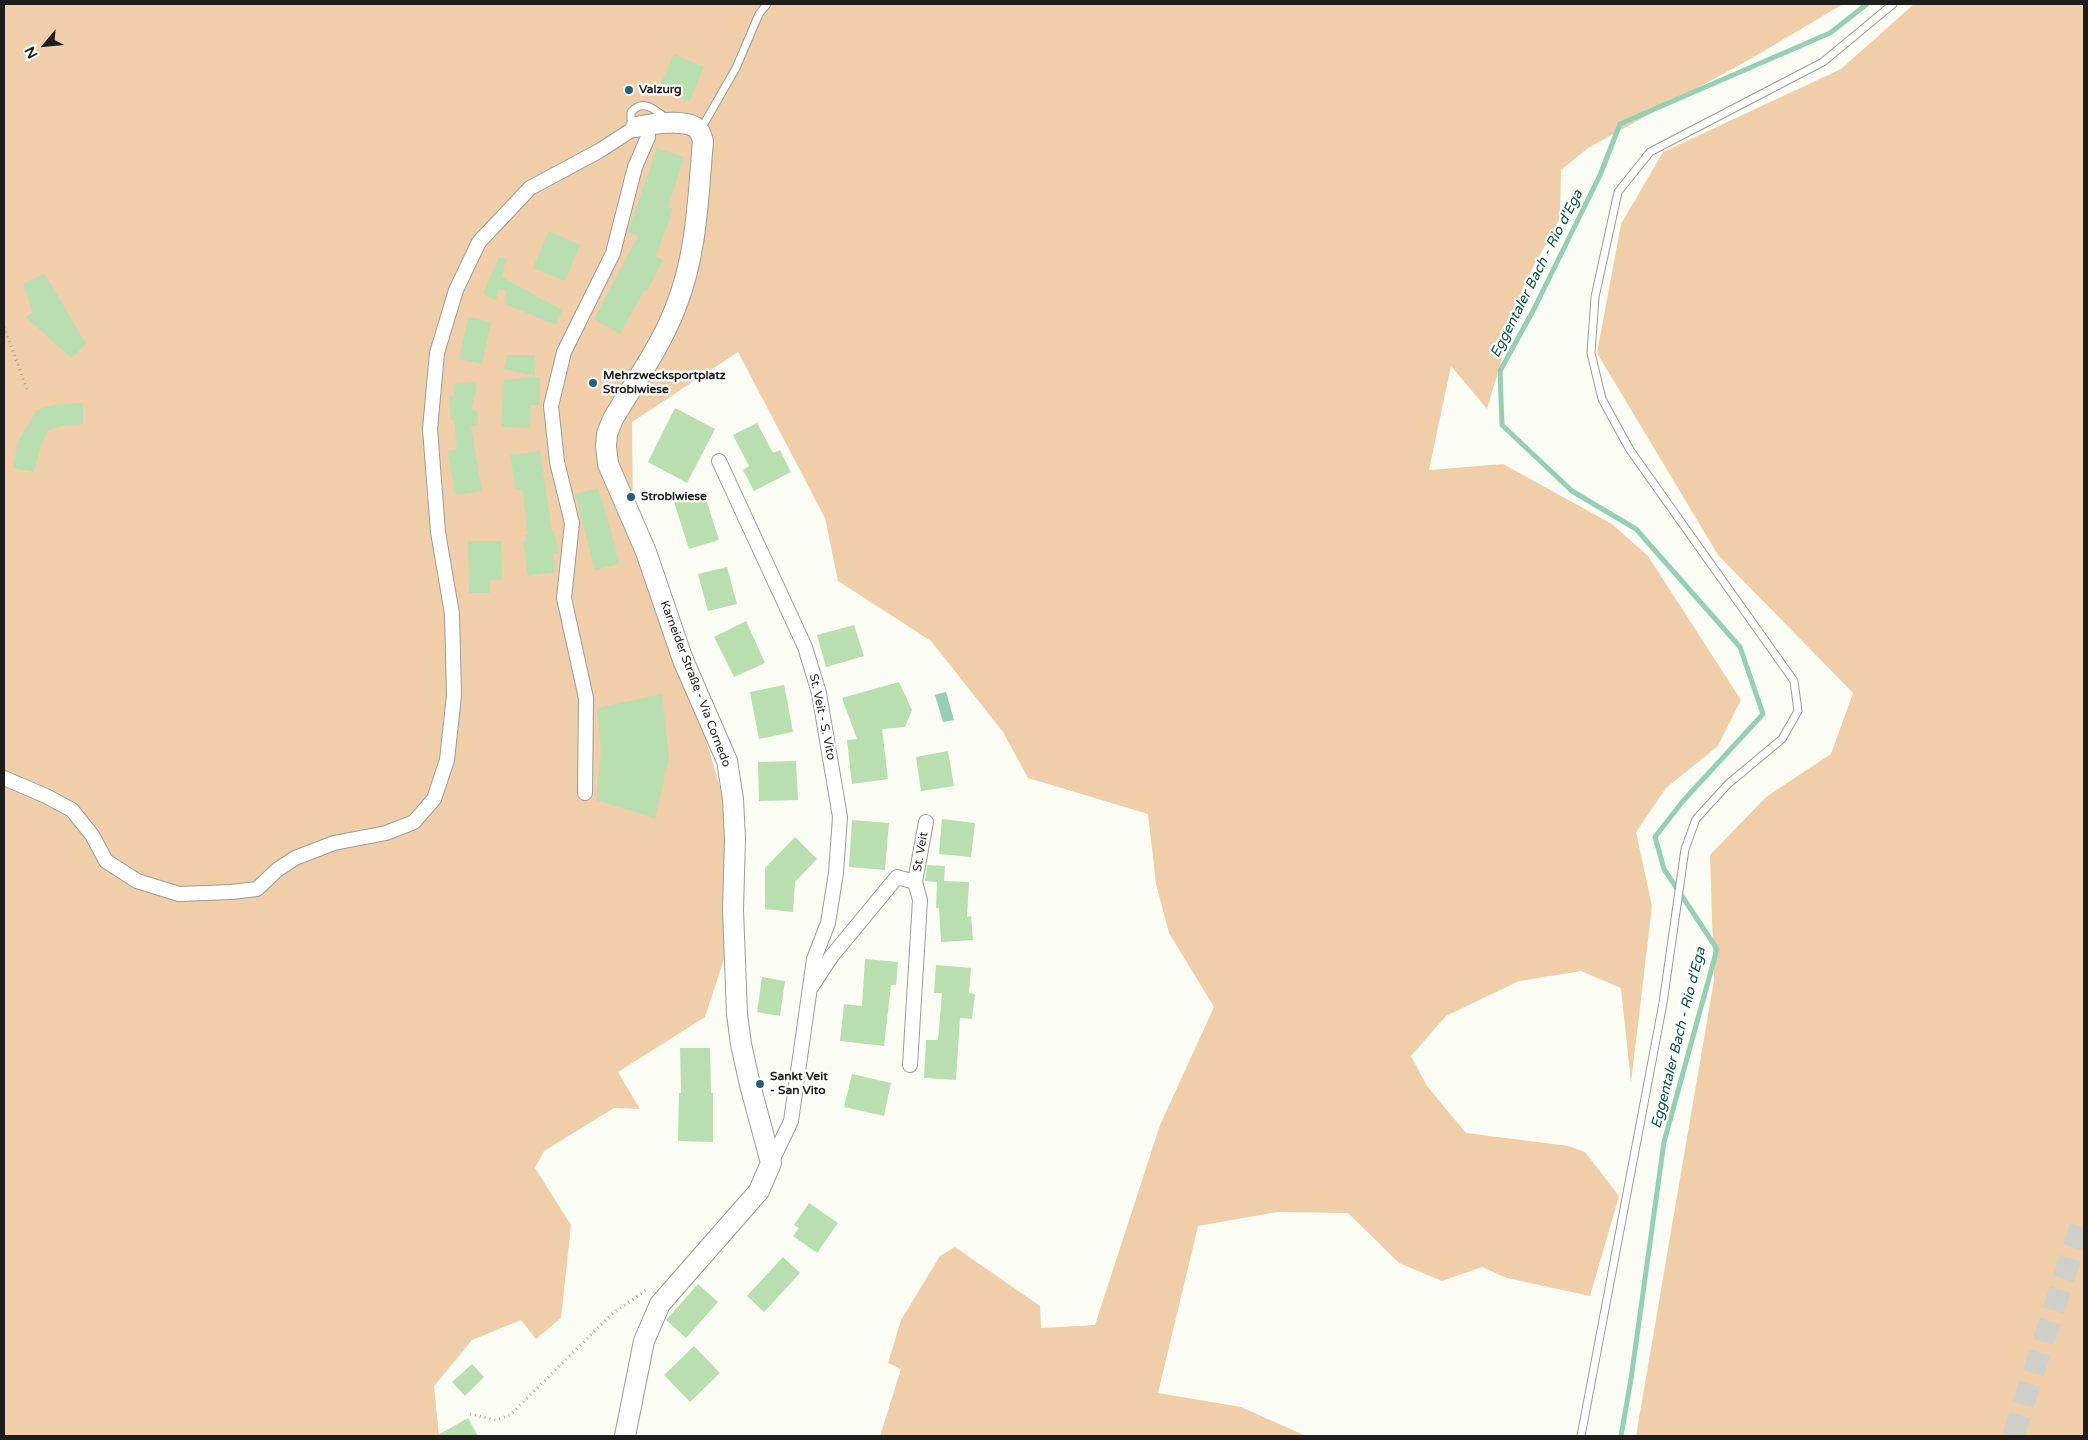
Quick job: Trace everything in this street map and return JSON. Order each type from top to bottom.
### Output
[{"type":"street","points":[[4,778],[46,796],[72,810],[92,835],[106,861],[137,882],[178,894],[257,889],[277,870],[295,858],[334,843],[386,833],[414,822],[434,799],[447,760],[454,695],[452,614],[438,532],[430,429],[437,353],[456,290],[479,242],[530,188],[599,152],[642,126],[673,123],[687,124],[695,127],[700,132]]},
{"type":"street","points":[[585,793],[586,698],[564,598],[572,523],[557,462],[551,406],[564,352],[614,253],[635,167],[648,137],[642,126]]},
{"type":"street","name":"Karneider Straße - Via Cornedo","points":[[700,132],[703,141],[696,234],[688,270],[676,308],[666,330],[613,419],[607,434],[606,446],[608,464],[613,479],[646,552],[683,660],[727,761],[733,799],[735,839],[733,910],[740,1044],[771,1163]]},
{"type":"street","name":"St. Veit - S. Vito","points":[[719,460],[805,647],[820,693],[840,817],[836,873],[828,923],[814,959],[791,1121],[771,1163]]},
{"type":"street","name":"St. Veit","points":[[915,882],[926,822]]},
{"type":"street","name":"St. Veit - S. Vito","points":[[810,989],[831,957],[897,876],[915,882]]},
{"type":"street","points":[[910,1065],[920,900],[915,882]]},
{"type":"street","points":[[625,1436],[644,1341],[660,1304],[759,1191],[771,1163]]},
{"type":"lane","points":[[700,132],[736,68],[759,14],[767,4]]},
{"type":"lane","points":[[1582,1436],[1662,1004],[1685,849],[1696,819],[1728,784],[1782,740],[1798,710],[1794,681],[1630,450],[1602,399],[1591,353],[1596,297],[1612,218],[1618,192],[1650,152],[1823,62],[1893,4]]},
{"type":"path","points":[[4,327],[28,392]]},
{"type":"path","points":[[470,1414],[496,1420],[510,1415],[612,1314],[644,1291],[664,1281],[677,1284]]},
{"type":"shaded area","points":[[4,4],[1843,4],[1752,58],[1588,148],[1561,170],[1560,218],[1524,284],[1487,409],[1451,366],[1429,470],[1503,464],[1612,524],[1648,556],[1741,700],[1718,746],[1666,788],[1636,832],[1652,906],[1631,1083],[1621,988],[1581,971],[1519,981],[1446,1016],[1411,1056],[1427,1086],[1466,1133],[1569,1146],[1585,1152],[1619,1196],[1590,1296],[1507,1278],[1482,1267],[1442,1281],[1399,1263],[1348,1213],[1277,1212],[1198,1226],[1158,1393],[1241,1407],[1306,1436],[880,1436],[901,1369],[888,1363],[901,1320],[940,1256],[955,1247],[1040,1306],[1041,1328],[1095,1325],[1160,1125],[1214,1007],[1169,933],[1156,884],[1148,814],[1028,778],[1003,732],[931,641],[838,581],[825,518],[738,352],[632,422],[633,520],[679,647],[735,839],[727,950],[705,1017],[618,1072],[640,1109],[614,1108],[544,1151],[535,1168],[571,1225],[561,1318],[536,1339],[521,1320],[472,1340],[434,1386],[439,1436],[4,1436]]},
{"type":"shaded area","points":[[1914,4],[2084,4],[2084,1436],[1636,1436],[1714,980],[1710,855],[1766,797],[1831,754],[1853,693],[1718,555],[1597,353],[1621,224],[1663,152],[1841,69]]},
{"type":"shaded area","points":[[946,692],[954,720],[943,722],[935,695]]},
{"type":"building","points":[[674,54],[704,67],[689,102],[659,88]]},
{"type":"building","points":[[657,148],[684,157],[668,207],[673,209],[656,256],[663,260],[647,291],[644,290],[620,334],[594,319],[638,236],[628,232]]},
{"type":"building","points":[[549,231],[580,245],[565,281],[533,268]]},
{"type":"building","points":[[499,257],[506,259],[502,277],[562,310],[556,325],[505,304],[506,290],[499,289],[496,300],[483,294]]},
{"type":"building","points":[[45,274],[86,344],[71,358],[26,317],[33,312],[23,284]]},
{"type":"building","points":[[468,317],[491,322],[482,364],[459,359]]},
{"type":"building","points":[[507,355],[535,355],[535,376],[504,369]]},
{"type":"building","points":[[540,377],[540,405],[531,405],[530,428],[501,427],[504,380]]},
{"type":"building","points":[[475,382],[476,390],[471,409],[477,411],[478,425],[471,426],[482,491],[455,495],[448,451],[457,449],[454,420],[451,420],[449,396],[454,396],[453,384]]},
{"type":"building","points":[[83,403],[83,424],[48,430],[40,448],[34,472],[13,468],[18,441],[37,410],[53,405]]},
{"type":"building","points":[[675,408],[715,429],[687,483],[648,462]]},
{"type":"building","points":[[757,423],[773,453],[780,450],[791,472],[754,491],[743,470],[749,466],[733,435]]},
{"type":"building","points":[[540,451],[552,531],[554,530],[558,553],[553,554],[556,572],[528,576],[523,541],[526,541],[525,535],[528,535],[522,489],[516,490],[510,455]]},
{"type":"building","points":[[598,488],[619,564],[595,570],[575,494]]},
{"type":"building","points":[[704,493],[719,540],[689,549],[674,502]]},
{"type":"building","points":[[468,541],[501,541],[502,580],[490,580],[490,593],[469,593]]},
{"type":"building","points":[[727,567],[737,604],[708,611],[698,574]]},
{"type":"building","points":[[746,621],[765,663],[734,677],[714,637]]},
{"type":"building","points":[[854,625],[864,656],[826,667],[817,635]]},
{"type":"building","points":[[899,682],[912,710],[905,727],[882,729],[888,779],[852,784],[847,740],[857,739],[842,698]]},
{"type":"building","points":[[784,685],[793,732],[759,739],[750,692]]},
{"type":"building","points":[[662,694],[669,758],[655,818],[596,800],[601,753],[597,708]]},
{"type":"building","points":[[948,751],[954,786],[921,791],[916,757]]},
{"type":"building","points":[[796,761],[798,800],[759,801],[758,762]]},
{"type":"building","points":[[942,819],[975,823],[971,857],[939,854]]},
{"type":"building","points":[[852,820],[889,823],[885,870],[849,867]]},
{"type":"building","points":[[795,837],[817,859],[795,882],[793,912],[765,909],[765,868]]},
{"type":"building","points":[[927,865],[945,866],[944,881],[969,882],[967,917],[971,916],[973,940],[941,942],[939,908],[936,908],[937,882],[925,881]]},
{"type":"building","points":[[865,959],[898,962],[896,985],[891,985],[884,1046],[840,1041],[844,1004],[862,1006]]},
{"type":"building","points":[[936,965],[971,968],[969,993],[975,994],[972,1019],[960,1018],[956,1080],[924,1078],[926,1040],[938,1040],[942,993],[934,993]]},
{"type":"building","points":[[762,977],[785,981],[780,1016],[757,1012]]},
{"type":"building","points":[[680,1048],[710,1048],[711,1093],[713,1093],[713,1142],[678,1141],[679,1093],[681,1093]]},
{"type":"building","points":[[852,1074],[891,1083],[884,1116],[844,1107]]},
{"type":"building","points":[[809,1203],[838,1223],[817,1253],[793,1236],[799,1228],[794,1225]]},
{"type":"building","points":[[783,1257],[800,1273],[764,1312],[747,1296]]},
{"type":"building","points":[[698,1284],[718,1302],[686,1338],[666,1320]]},
{"type":"building","points":[[694,1346],[720,1373],[690,1402],[664,1375]]},
{"type":"building","points":[[472,1364],[484,1377],[465,1396],[452,1382]]},
{"type":"building","points":[[468,1418],[478,1436],[436,1436]]},
{"type":"waterway","name":"Eggentaler Bach - Rio d'Ega","points":[[1621,1436],[1631,1379],[1664,1142],[1717,949],[1664,869],[1655,837],[1683,801],[1763,714],[1740,647],[1636,529],[1572,491],[1502,425],[1500,371],[1534,309],[1600,175],[1620,124],[1830,33],[1867,4]]},
{"type":"tunnel","points":[[2013,1436],[2084,1216]]},
{"type":"place","name":"Valzurg","points":[[629,90]]},
{"type":"place","name":"Mehrzwecksportplatz Stroblwiese","points":[[593,383]]},
{"type":"place","name":"Stroblwiese","points":[[631,497]]},
{"type":"place","name":"Sankt Veit - San Vito","points":[[760,1084]]}]
